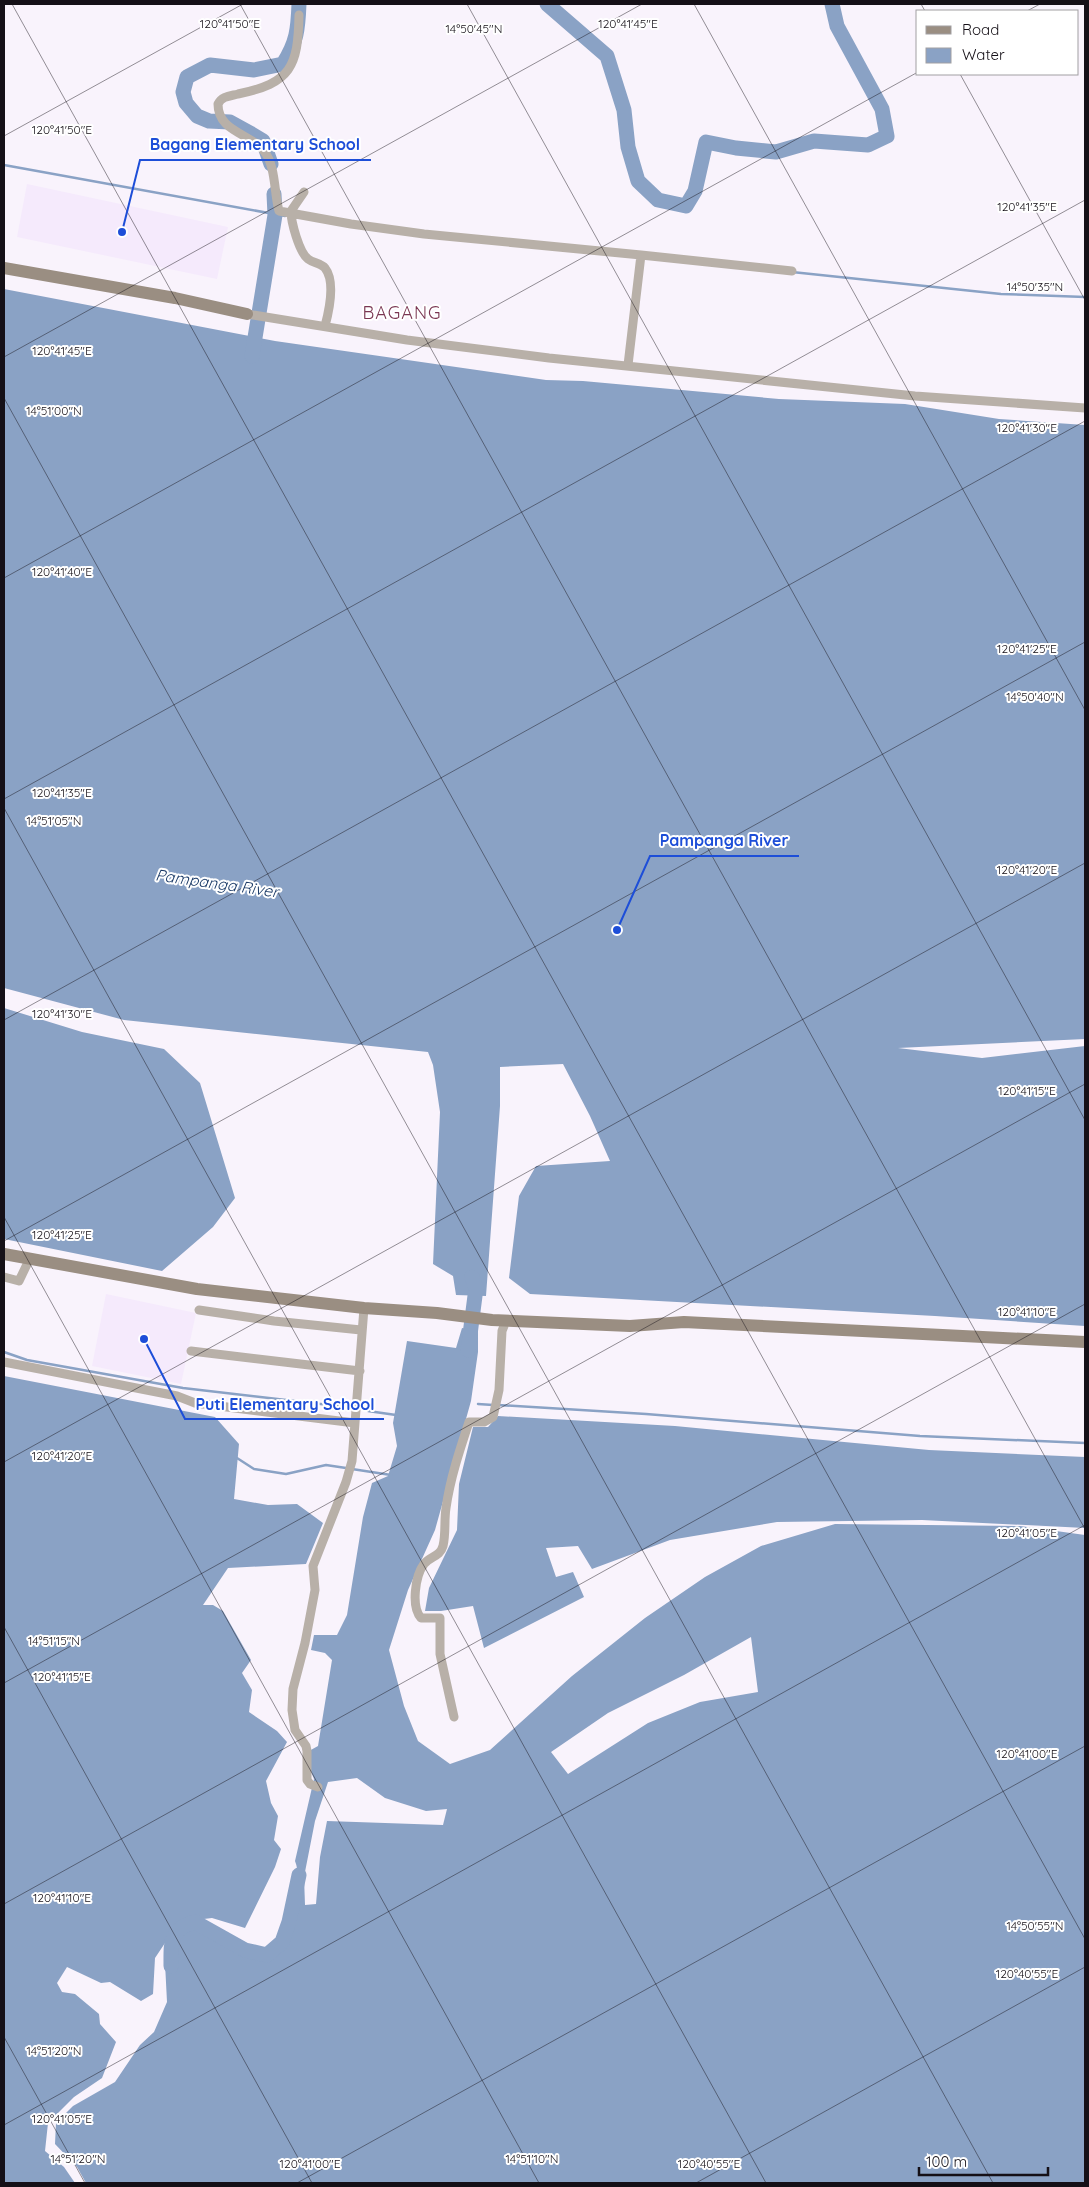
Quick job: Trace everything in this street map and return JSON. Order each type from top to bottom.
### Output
[{"type":"street","points":[[299,16],[296,54],[290,69],[285,75],[266,87],[223,98],[218,104],[220,113],[228,126],[264,151],[270,162],[279,211],[424,234],[640,261],[792,270]]},
{"type":"street","points":[[304,192],[291,214],[293,227],[304,255],[324,266],[328,275],[331,304],[326,326]]},
{"type":"street","points":[[628,365],[640,261]]},
{"type":"street","points":[[4,268],[175,298],[247,314],[407,340],[915,396],[1085,408]]},
{"type":"street","points":[[4,1254],[197,1289],[364,1308],[437,1312],[492,1320],[630,1326],[684,1322],[1085,1342]]},
{"type":"street","points":[[4,1277],[19,1282],[30,1258]]},
{"type":"street","points":[[314,1786],[306,1780],[306,1746],[295,1730],[292,1710],[293,1689],[305,1643],[315,1590],[313,1566],[346,1482],[352,1461],[364,1308]]},
{"type":"street","points":[[199,1310],[274,1321],[361,1330]]},
{"type":"street","points":[[454,1717],[440,1654],[440,1618],[421,1618],[417,1613],[414,1601],[420,1573],[424,1564],[439,1554],[443,1546],[446,1508],[469,1422],[484,1422],[493,1417],[497,1400],[502,1331],[506,1321]]},
{"type":"street","points":[[191,1352],[360,1372]]},
{"type":"street","points":[[4,1362],[177,1396],[195,1403],[355,1423]]},
{"type":"shaded area","points":[[27,184],[228,227],[217,279],[17,237]]},
{"type":"shaded area","points":[[106,1294],[196,1313],[181,1384],[92,1366]]},
{"type":"water","points":[[4,289],[275,341],[546,380],[583,381],[779,399],[905,404],[999,419],[1085,425],[1085,1039],[898,1048],[982,1058],[1085,1046],[1085,1326],[530,1294],[509,1278],[519,1196],[536,1166],[610,1161],[590,1116],[563,1064],[500,1067],[500,1106],[486,1296],[456,1295],[453,1276],[433,1264],[440,1112],[433,1065],[428,1052],[124,1020],[4,988]]},
{"type":"water","points":[[4,1008],[82,1032],[164,1049],[200,1083],[235,1198],[213,1227],[162,1271],[4,1239]]},
{"type":"water","points":[[462,1328],[478,1331],[478,1352],[471,1401],[435,1530],[408,1590],[389,1650],[404,1706],[418,1741],[450,1764],[490,1750],[572,1676],[645,1618],[705,1577],[761,1546],[835,1524],[1020,1526],[1085,1535],[1085,2183],[86,2183],[77,2167],[55,2144],[56,2123],[73,2106],[115,2082],[140,2045],[154,2032],[167,2002],[165,1963],[176,1932],[197,1923],[238,1949],[266,1960],[283,1947],[293,1915],[298,1879],[295,1861],[314,1779],[308,1764],[309,1751],[318,1746],[332,1660],[325,1653],[311,1650],[314,1635],[337,1635],[347,1615],[363,1517],[372,1483],[388,1476],[397,1446],[393,1423],[407,1341],[456,1348]],"holes":[[[751,1637],[758,1692],[700,1702],[648,1723],[568,1774],[551,1752],[608,1713],[684,1675]],[[357,1778],[385,1798],[426,1811],[447,1809],[443,1825],[327,1821],[320,1857],[316,1904],[305,1905],[304,1877],[315,1821],[328,1782]]]},
{"type":"water","points":[[4,1376],[215,1417],[239,1444],[234,1499],[268,1505],[297,1504],[323,1523],[306,1564],[228,1568],[203,1605],[213,1605],[223,1611],[251,1660],[242,1673],[252,1690],[249,1712],[277,1731],[287,1742],[266,1781],[271,1803],[278,1816],[274,1840],[281,1849],[275,1867],[245,1928],[212,1918],[179,1922],[155,1958],[153,1994],[141,2001],[110,1982],[101,1983],[67,1967],[57,1983],[62,1992],[75,1994],[99,2014],[100,2024],[116,2042],[102,2078],[74,2097],[48,2123],[45,2151],[64,2167],[75,2183],[4,2183]]},
{"type":"water","points":[[498,1416],[675,1426],[929,1450],[1085,1457],[1085,1528],[922,1520],[777,1522],[670,1540],[592,1569],[578,1546],[546,1548],[556,1577],[573,1572],[584,1597],[484,1648],[473,1606],[441,1611],[425,1611],[429,1588],[457,1530],[459,1484],[473,1427],[488,1427]]},
{"type":"waterway","points":[[271,164],[263,141],[230,122],[209,121],[197,116],[186,103],[183,92],[187,77],[210,65],[254,70],[283,64],[296,35],[299,4]]},
{"type":"waterway","points":[[547,4],[607,56],[624,110],[628,147],[638,181],[658,200],[686,206],[695,191],[706,142],[736,148],[776,152],[814,141],[868,145],[887,136],[882,109],[837,26],[832,4]]},
{"type":"waterway","points":[[4,165],[285,216]]},
{"type":"waterway","points":[[252,356],[275,215],[274,194]]},
{"type":"waterway","points":[[792,272],[1001,294],[1085,297]]},
{"type":"waterway","points":[[468,1350],[476,1288],[472,1277]]},
{"type":"waterway","points":[[4,1352],[27,1360],[183,1388],[355,1408]]},
{"type":"waterway","points":[[478,1404],[493,1405]]},
{"type":"waterway","points":[[498,1405],[646,1414],[920,1436],[1085,1443]]},
{"type":"waterway","points":[[368,1411],[396,1415]]},
{"type":"waterway","points":[[237,1458],[254,1469],[286,1474],[326,1465],[346,1468]]},
{"type":"waterway","points":[[352,1469],[391,1475]]},
{"type":"waterway","points":[[171,1966],[173,1938],[180,1929],[195,1922],[245,1950],[267,1955],[282,1942],[289,1922],[299,1875]]},
{"type":"waterway","points":[[282,1942],[284,1947]]},
{"type":"place","name":"Bagang Elementary School","points":[[122,232]]},
{"type":"place","name":"Pampanga River","points":[[617,930]]},
{"type":"place","name":"Puti Elementary School","points":[[144,1339]]},
{"type":"district","name":"BAGANG","points":[[402,312]]}]
